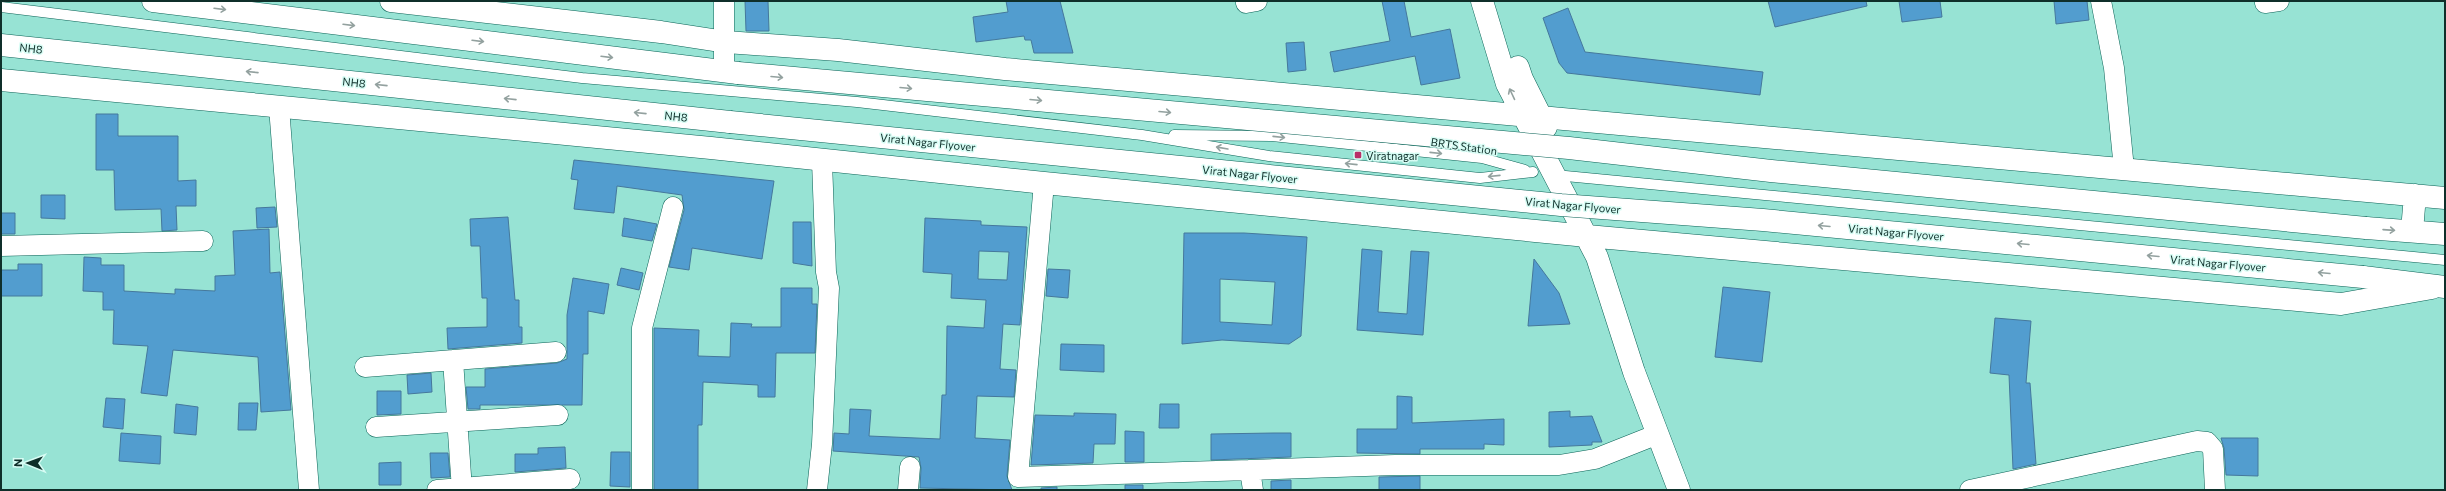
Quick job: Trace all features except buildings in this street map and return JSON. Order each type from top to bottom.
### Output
[{"type":"main road","points":[[157,1],[731,72],[1568,148],[1771,171],[2366,228],[2445,234]]},
{"type":"main road","points":[[391,1],[661,32],[726,42],[838,50],[1005,69],[2445,198]]},
{"type":"main road","points":[[1482,1],[1507,84],[1531,116],[1564,176],[1594,236],[1609,253],[1646,368],[1694,490]]},
{"type":"main road","points":[[1498,1],[1522,80],[1531,116]]},
{"type":"main road","points":[[535,48],[537,17]]},
{"type":"main road","name":"NH8","points":[[1,45],[706,120]]},
{"type":"main road","points":[[1,80],[711,148],[822,161],[1594,236],[2342,304],[2442,286]]},
{"type":"main road","points":[[547,133],[552,103]]},
{"type":"main road","points":[[706,120],[711,148]]},
{"type":"main road","name":"Virat Nagar Flyover","points":[[706,120],[1561,205],[1763,220],[2363,277],[2442,286]]},
{"type":"main road","points":[[2412,231],[2415,195]]},
{"type":"main road","points":[[1594,236],[1597,257],[1634,372],[1679,490]]},
{"type":"street","points":[[724,1],[726,42],[731,72]]},
{"type":"street","points":[[2101,1],[2114,68],[2124,169]]},
{"type":"street","points":[[279,106],[310,490]]},
{"type":"street","points":[[817,490],[822,444],[829,288],[826,272],[822,161]]},
{"type":"street","points":[[1044,183],[1018,477],[1395,465],[1559,465],[1595,459],[1658,434]]},
{"type":"street","points":[[642,490],[642,328],[673,207]]},
{"type":"street","points":[[1,246],[203,241]]},
{"type":"street","points":[[365,367],[556,352]]},
{"type":"street","points":[[453,360],[462,489]]},
{"type":"street","points":[[376,427],[558,415]]},
{"type":"street","points":[[1970,490],[2197,441],[2207,442],[2213,449],[2215,490]]},
{"type":"street","points":[[908,490],[910,467]]},
{"type":"street","points":[[1250,470],[1253,490]]},
{"type":"street","points":[[436,490],[570,479]]},
{"type":"lane","points":[[1,7],[27,12],[582,78],[857,102],[1142,135],[1268,156],[1480,178],[1533,172],[2445,260]]},
{"type":"lane","points":[[1,12],[27,12]]},
{"type":"lane","name":"BRTS Station","points":[[1142,135],[1272,136],[1482,158],[1533,172]]},
{"type":"place","name":"Viratnagar","points":[[1358,155]]}]
